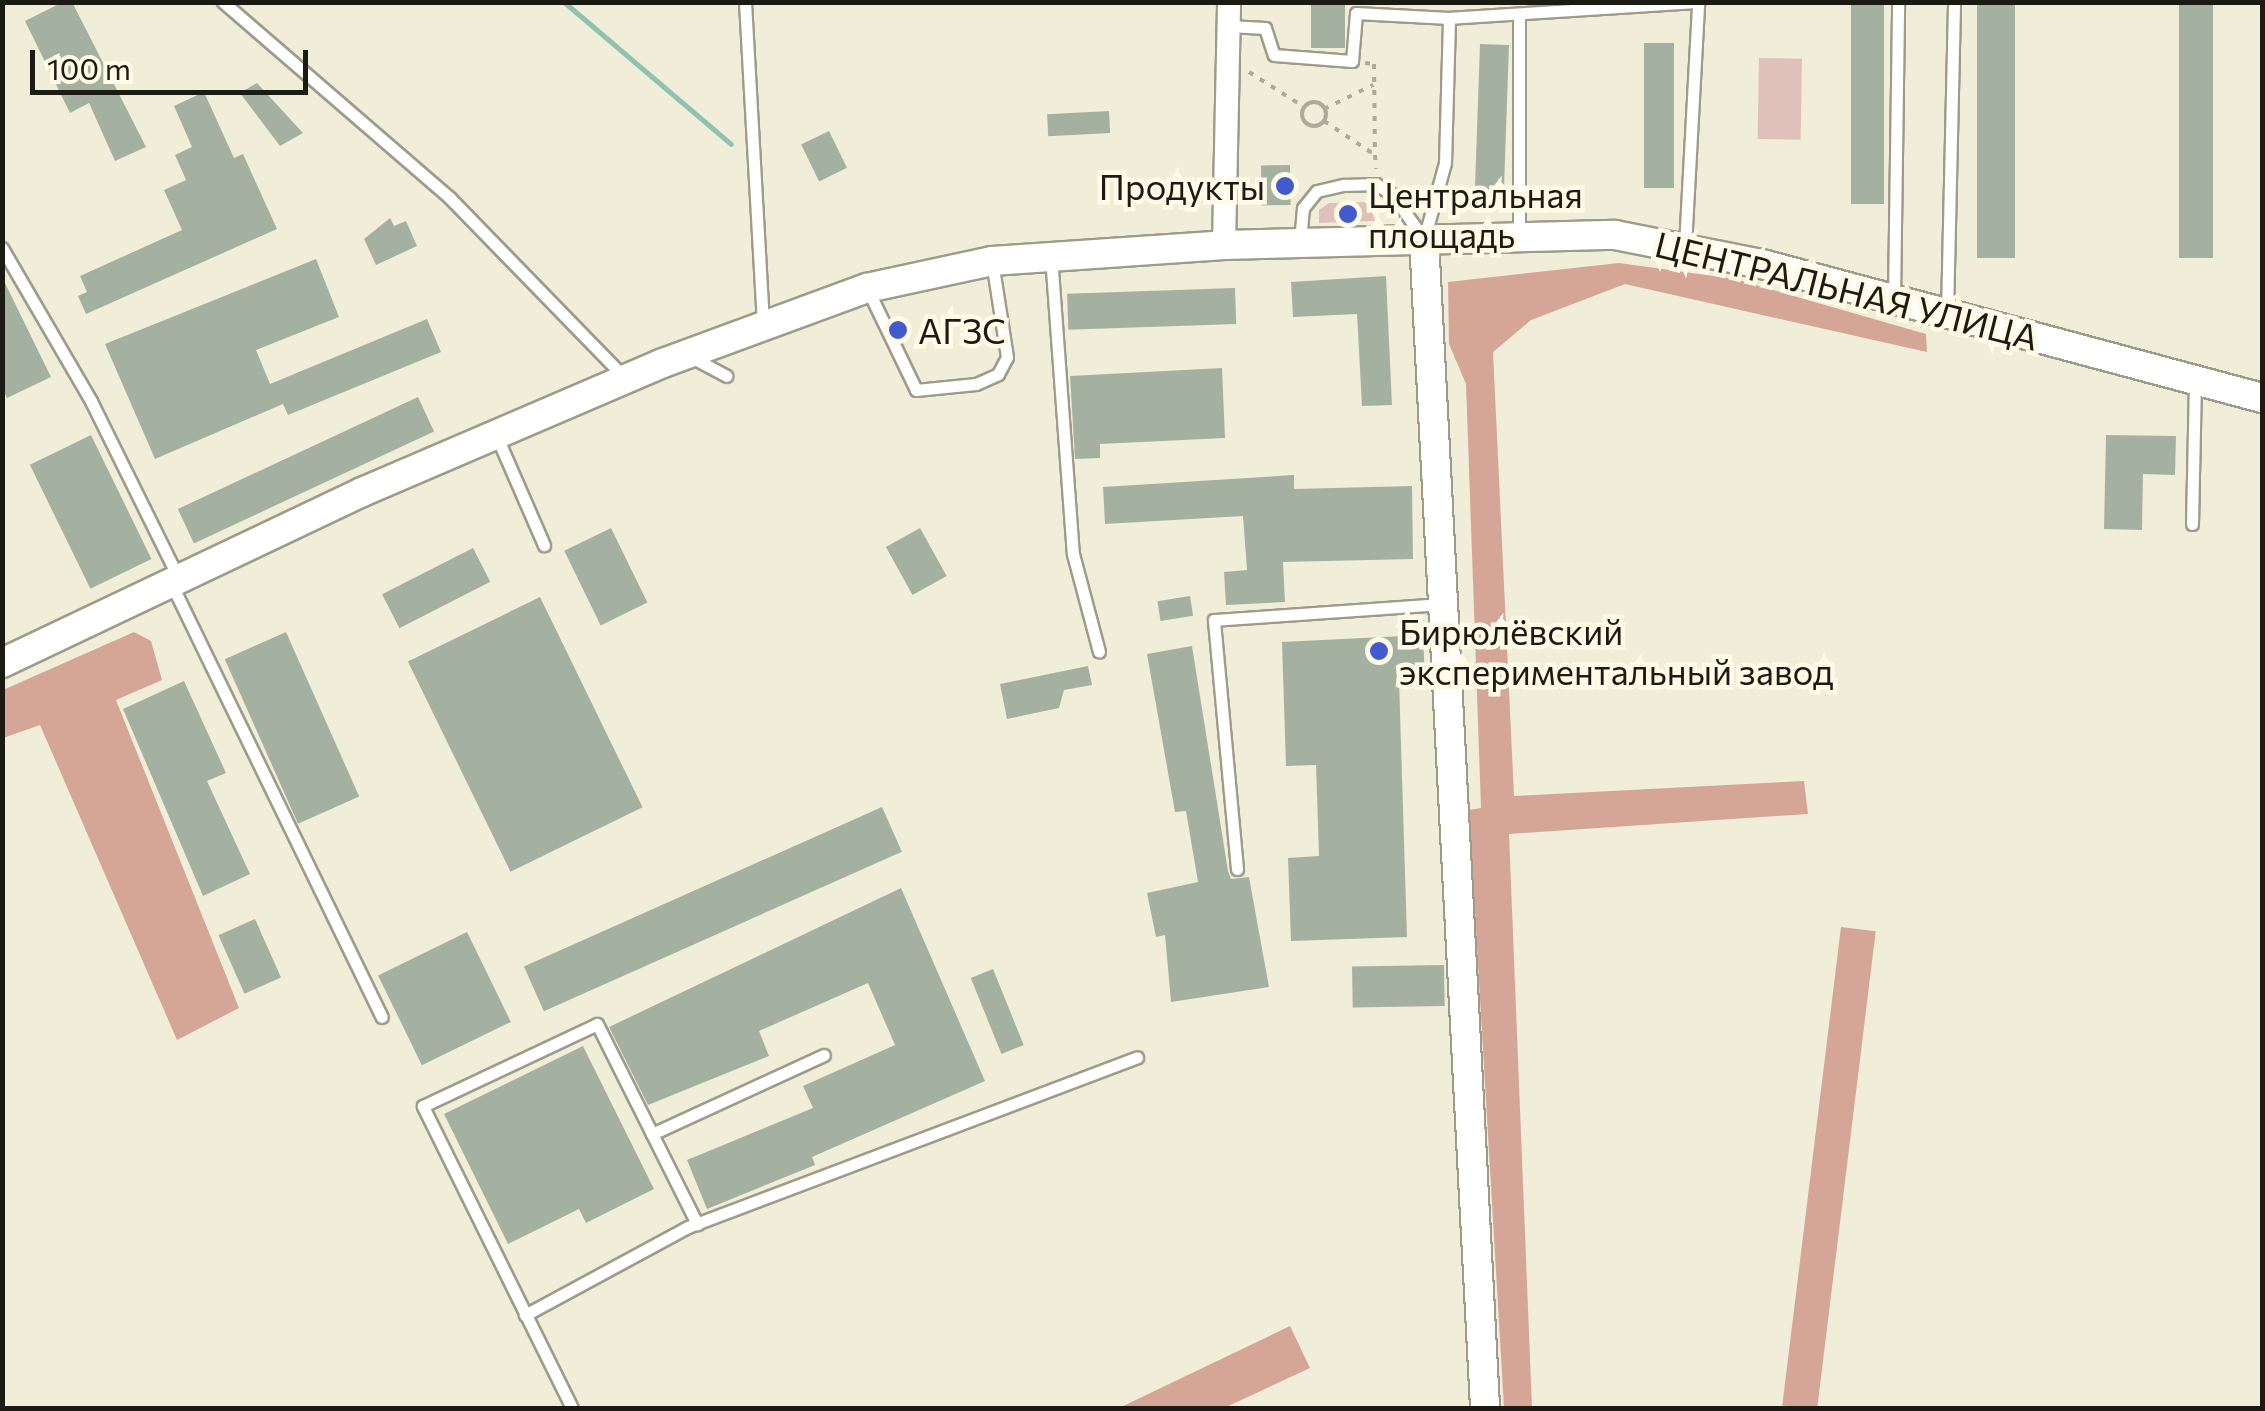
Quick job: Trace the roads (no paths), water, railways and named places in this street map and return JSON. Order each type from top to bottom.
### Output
[{"type":"street","points":[[1224,246],[1229,14]]},
{"type":"street","name":"ЦЕНТРАЛЬНАЯ УЛИЦА","points":[[2,663],[174,579],[686,354],[868,288],[992,261],[1224,246],[1616,235],[1685,246],[2262,398]]},
{"type":"street","points":[[1424,239],[1484,1408]]},
{"type":"lane","points":[[223,2],[450,198],[626,380]]},
{"type":"lane","points":[[746,2],[764,324]]},
{"type":"lane","points":[[1894,299],[1898,2]]},
{"type":"lane","points":[[1947,313],[1954,2]]},
{"type":"lane","points":[[1229,14],[1265,28],[1274,54],[1352,61],[1356,13],[1449,18],[1698,3],[1685,246]]},
{"type":"lane","points":[[1519,14],[1520,237]]},
{"type":"lane","points":[[1424,239],[1445,163],[1449,18]]},
{"type":"lane","points":[[1300,243],[1303,208],[1317,192],[1376,184],[1410,211],[1424,239]]},
{"type":"lane","points":[[2,248],[92,401],[382,1017]]},
{"type":"lane","points":[[1051,256],[1072,554],[1099,652]]},
{"type":"lane","points":[[868,288],[916,390],[976,384],[998,374],[1008,357],[992,261]]},
{"type":"lane","points":[[686,354],[726,376]]},
{"type":"lane","points":[[2192,524],[2195,381]]},
{"type":"lane","points":[[497,438],[544,546]]},
{"type":"lane","points":[[1238,869],[1214,620],[1443,604]]},
{"type":"lane","points":[[572,1408],[423,1106],[597,1024],[697,1224]]},
{"type":"lane","points":[[652,1134],[824,1055]]},
{"type":"lane","points":[[526,1315],[697,1224],[1137,1057]]},
{"type":"waterway","points":[[564,2],[731,144]]},
{"type":"place","name":"Продукты","points":[[1285,186]]},
{"type":"place","name":"Центральная площадь","points":[[1348,214]]},
{"type":"place","name":"АГЗС","points":[[898,330]]},
{"type":"place","name":"Бирюлёвский экспериментальный завод","points":[[1379,651]]}]
